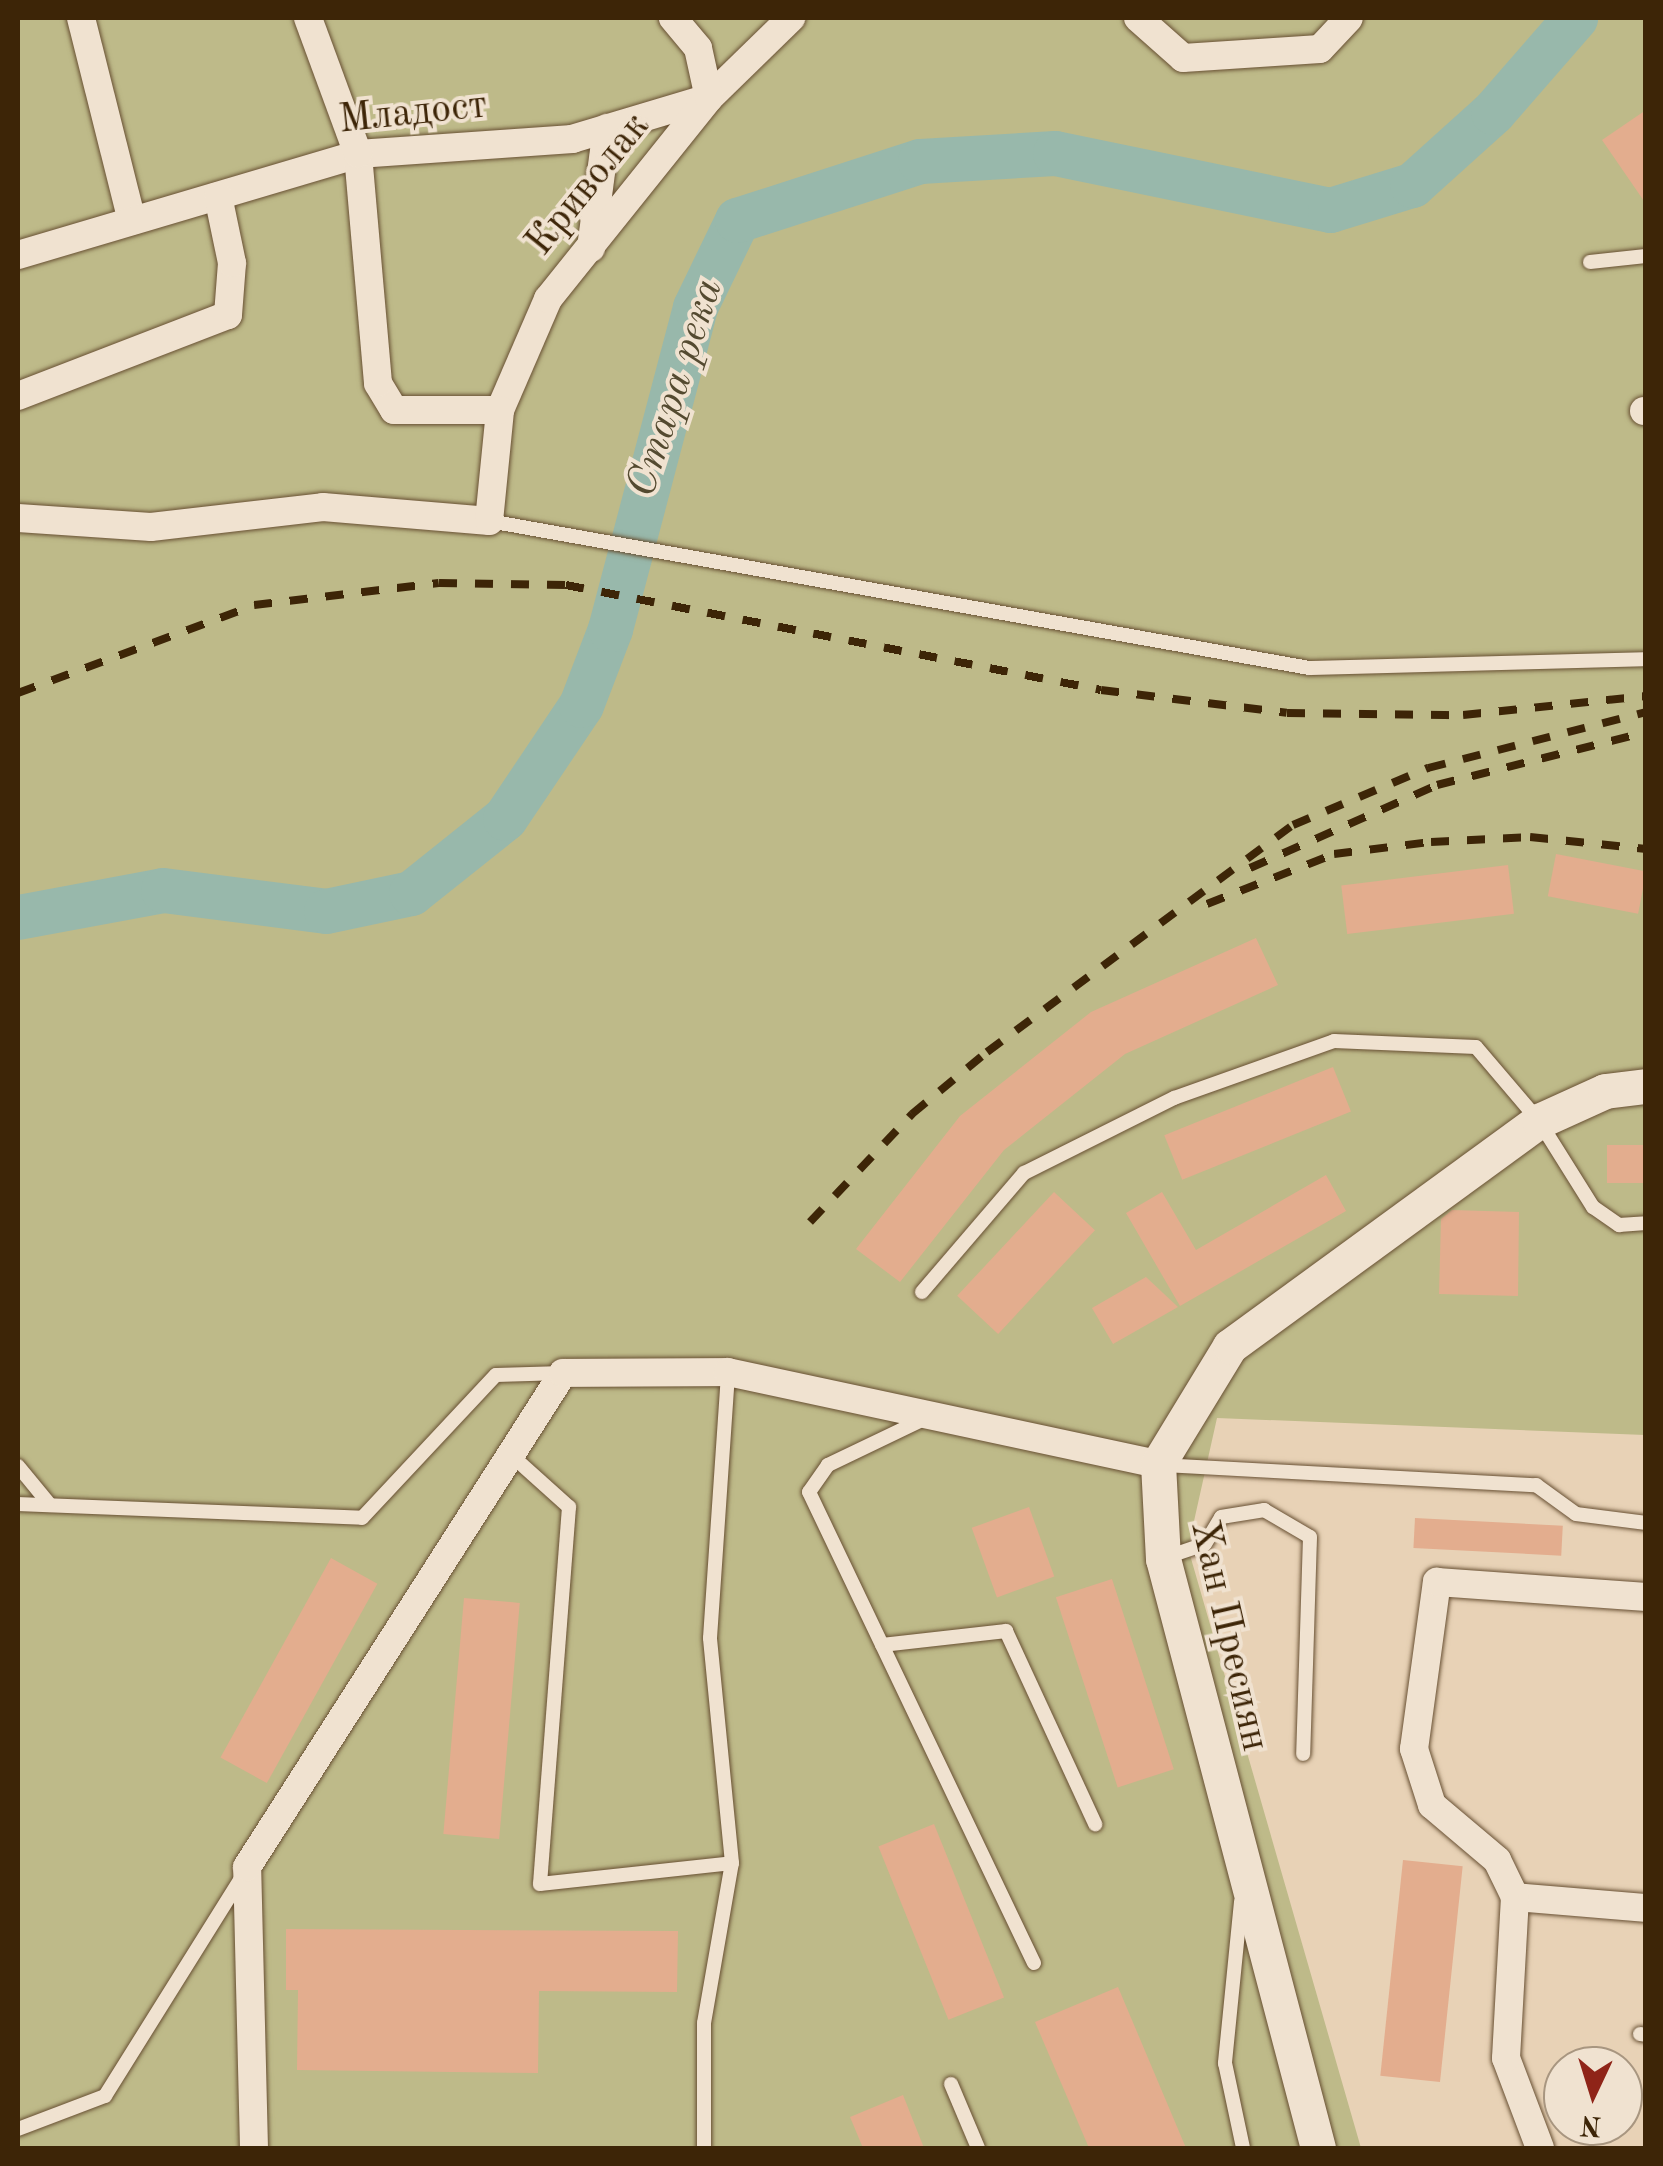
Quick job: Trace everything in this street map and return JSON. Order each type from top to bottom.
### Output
[{"type":"street","points":[[81,18],[132,221]]},
{"type":"street","points":[[18,518],[151,527],[323,507],[490,521],[500,410],[394,410],[378,383],[358,154],[308,18]]},
{"type":"street","name":"Криволак","points":[[500,410],[548,299],[709,98],[698,48],[672,18]]},
{"type":"street","name":"Младост","points":[[18,255],[358,154],[607,128],[709,98],[791,18]]},
{"type":"street","points":[[1138,18],[1183,58],[1320,50],[1348,18]]},
{"type":"street","points":[[590,250],[607,128]]},
{"type":"street","points":[[18,396],[228,315],[232,263],[218,196]]},
{"type":"street","points":[[254,2148],[247,1867],[563,1373],[728,1372],[1158,1464],[1230,1346],[1540,1120],[1605,1091],[1646,1086]]},
{"type":"street","name":"Хан Пресиян","points":[[1158,1464],[1163,1559],[1243,1876],[1318,2148]]},
{"type":"street","points":[[1540,2148],[1506,2058],[1516,1897],[1497,1860],[1432,1805],[1414,1750],[1437,1582],[1646,1596]]},
{"type":"street","points":[[1516,1897],[1646,1908]]},
{"type":"lane","points":[[1590,262],[1646,256]]},
{"type":"lane","points":[[490,521],[905,602],[970,604],[1309,668],[1646,659]]},
{"type":"lane","points":[[922,1292],[1024,1173],[1174,1098],[1334,1041],[1476,1047],[1540,1120],[1594,1207],[1618,1224],[1646,1222]]},
{"type":"lane","points":[[704,2148],[704,2022],[732,1863],[710,1638],[728,1372]]},
{"type":"lane","points":[[18,1504],[362,1518],[496,1374],[563,1373]]},
{"type":"lane","points":[[930,1416],[828,1466],[809,1492],[1034,1964]]},
{"type":"lane","points":[[510,1454],[570,1507],[540,1884],[732,1863]]},
{"type":"lane","points":[[1158,1464],[1536,1485],[1576,1514],[1646,1523]]},
{"type":"lane","points":[[18,1466],[50,1505]]},
{"type":"lane","points":[[1163,1559],[1205,1544],[1221,1517],[1264,1510],[1310,1537],[1302,1754]]},
{"type":"lane","points":[[882,1645],[1006,1631],[1095,1824]]},
{"type":"lane","points":[[18,2128],[105,2096],[247,1867]]},
{"type":"lane","points":[[1243,1876],[1225,2063],[1244,2148]]},
{"type":"lane","points":[[950,2084],[978,2148]]},
{"type":"shaded area","points":[[18,18],[1645,18],[1645,1435],[1217,1418],[1188,1548],[1361,2148],[18,2148]]},
{"type":"building","points":[[1646,110],[1646,204],[1602,140]]},
{"type":"building","points":[[1556,854],[1646,871],[1638,914],[1548,896]]},
{"type":"building","points":[[1508,865],[1514,914],[1347,934],[1341,885]]},
{"type":"building","points":[[1256,938],[1278,985],[1125,1054],[1004,1150],[900,1282],[856,1249],[960,1116],[1091,1012]]},
{"type":"building","points":[[1333,1067],[1351,1112],[1182,1180],[1164,1135]]},
{"type":"building","points":[[1607,1145],[1646,1145],[1646,1183],[1607,1183]]},
{"type":"building","points":[[1326,1175],[1346,1211],[1180,1306],[1126,1213],[1162,1192],[1196,1250]]},
{"type":"building","points":[[1054,1192],[1095,1230],[998,1334],[957,1296]]},
{"type":"building","points":[[1452,1210],[1519,1212],[1518,1296],[1439,1294],[1441,1219]]},
{"type":"building","points":[[1146,1277],[1178,1307],[1113,1344],[1092,1308]]},
{"type":"building","points":[[1029,1507],[1054,1577],[997,1597],[972,1528]]},
{"type":"building","points":[[1415,1518],[1563,1526],[1561,1556],[1413,1548]]},
{"type":"building","points":[[331,1558],[377,1584],[267,1783],[220,1757]]},
{"type":"building","points":[[1112,1579],[1174,1769],[1118,1787],[1056,1597]]},
{"type":"building","points":[[464,1598],[520,1603],[499,1839],[443,1834]]},
{"type":"building","points":[[934,1824],[1004,1997],[948,2020],[878,1846]]},
{"type":"building","points":[[1403,1860],[1463,1866],[1440,2082],[1380,2076]]},
{"type":"building","points":[[286,1929],[678,1931],[677,1992],[539,1991],[538,2073],[297,2070],[298,1990],[286,1990]]},
{"type":"building","points":[[1118,1987],[1186,2148],[1089,2148],[1035,2022]]},
{"type":"building","points":[[903,2095],[924,2148],[863,2148],[850,2117]]},
{"type":"waterway","name":"Стара река","points":[[18,917],[163,890],[326,911],[411,893],[505,818],[581,705],[610,629],[695,307],[737,220],[920,161],[1055,153],[1330,210],[1412,185],[1493,112],[1575,18]]},
{"type":"railway","points":[[18,693],[254,605],[439,583],[566,585],[1101,690],[1287,713],[1463,715],[1646,696]]},
{"type":"railway","points":[[810,1222],[912,1114],[987,1052],[1293,825],[1428,768],[1646,712]]},
{"type":"railway","points":[[1250,868],[1437,785],[1646,732]]},
{"type":"railway","points":[[1207,904],[1334,854],[1431,842],[1530,837],[1646,849]]}]
